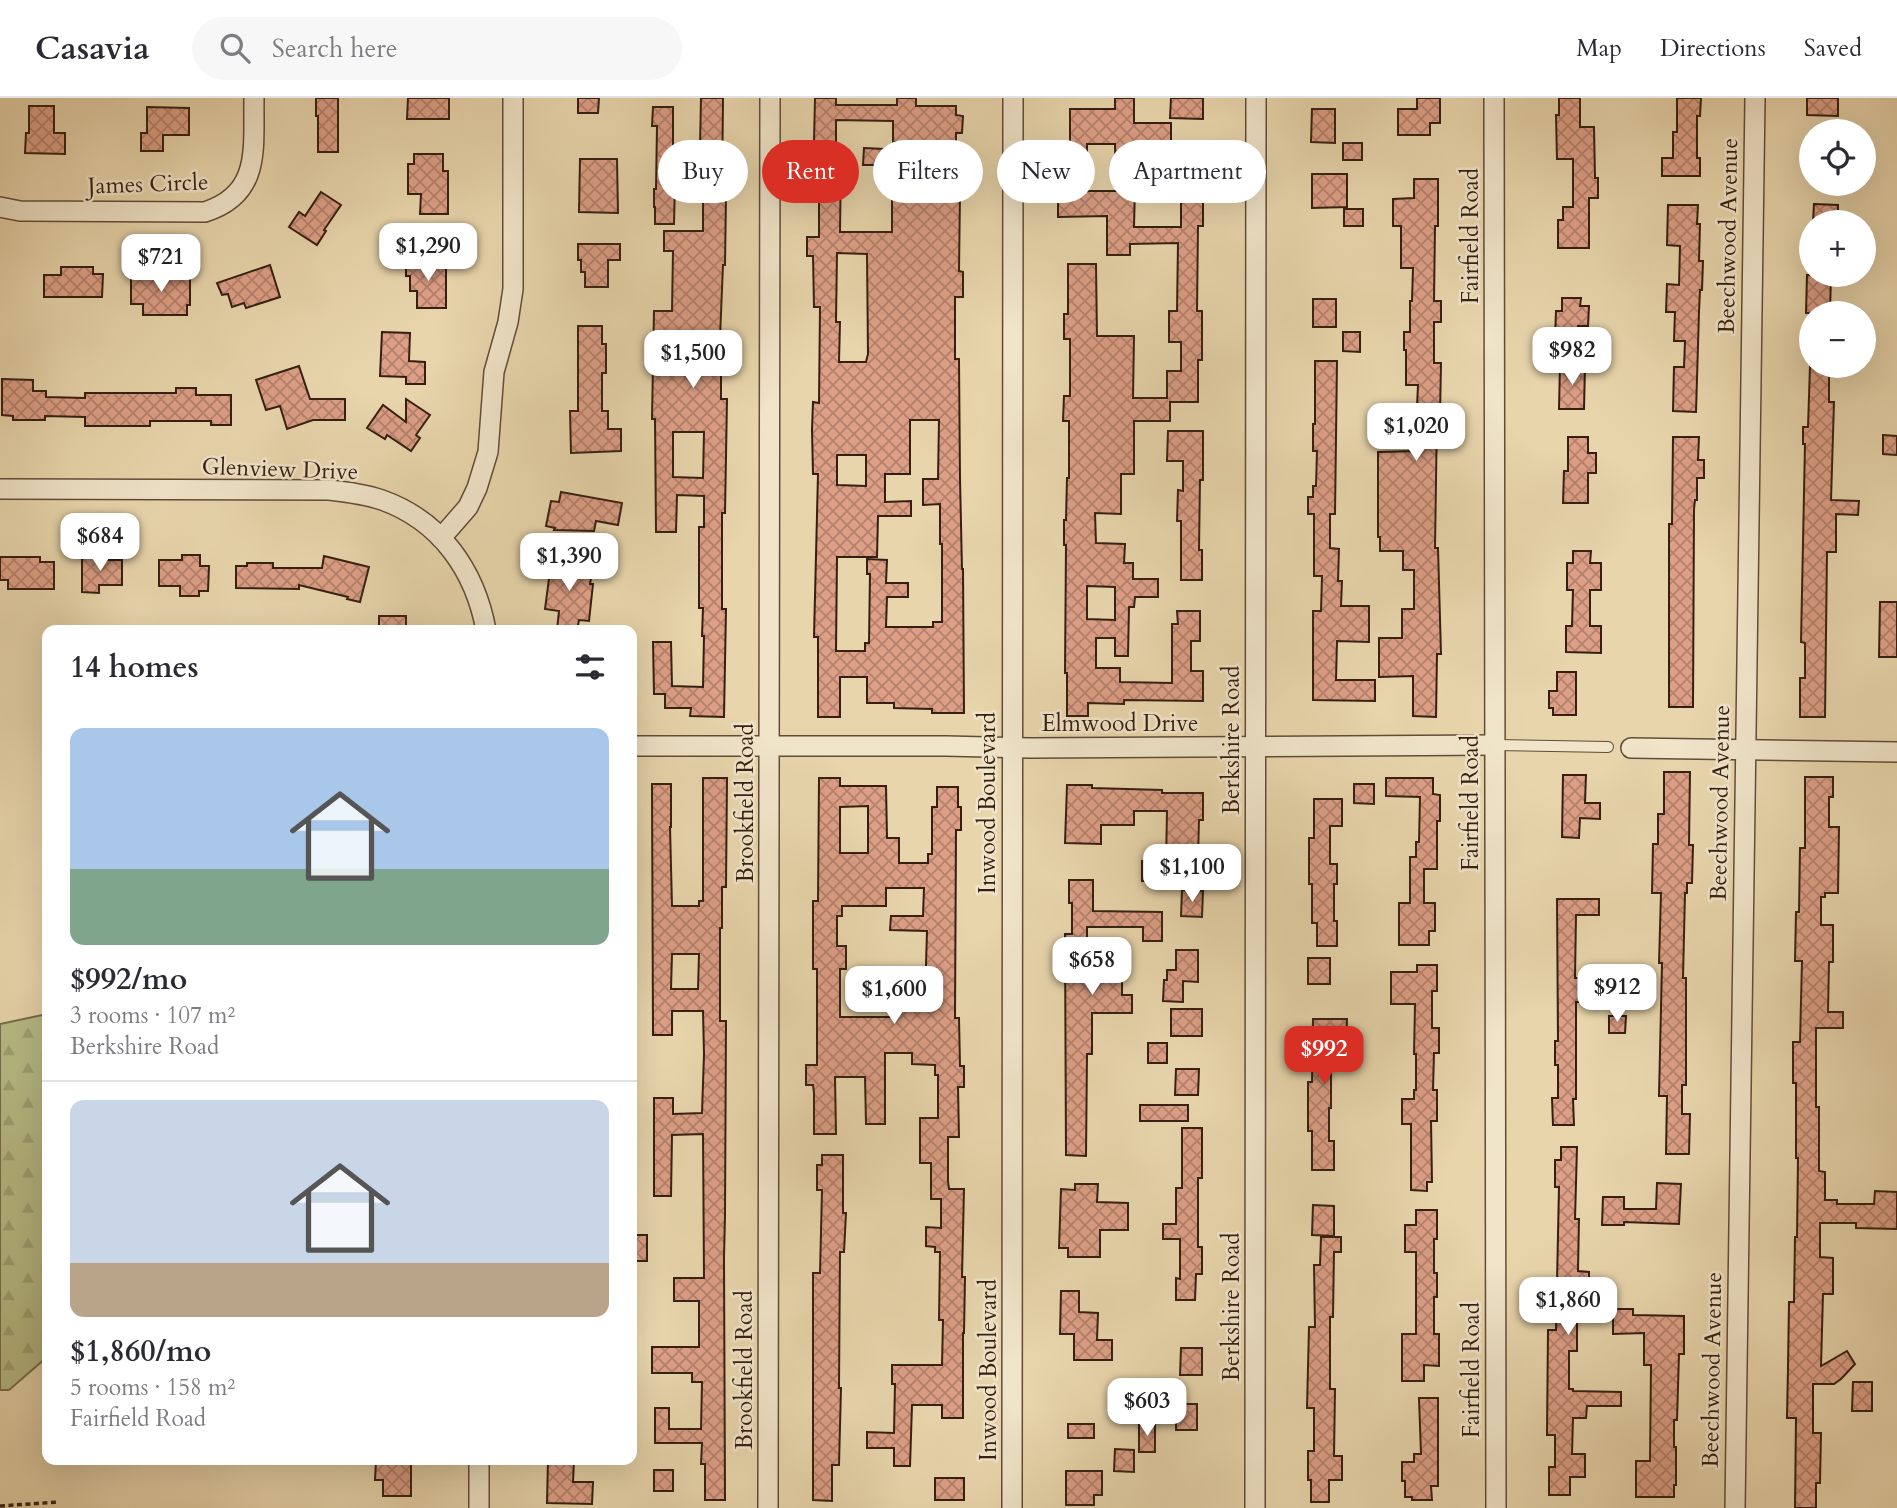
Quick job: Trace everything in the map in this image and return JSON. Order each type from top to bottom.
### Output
[{"type":"street","name":"James Circle","points":[[0,207],[20,211],[205,212],[219,207],[232,199],[249,175],[253,160],[254,98]]},
{"type":"street","points":[[441,538],[468,507],[488,452],[495,372],[508,322],[513,289],[513,98]]},
{"type":"street","name":"Brookfield Road","points":[[768,1508],[770,98]]},
{"type":"street","name":"Inwood Boulevard","points":[[1012,1508],[1013,98]]},
{"type":"street","name":"Berkshire Road","points":[[1255,1508],[1256,98]]},
{"type":"street","name":"Fairfield Road","points":[[1494,98],[1496,1508]]},
{"type":"street","name":"Beechwood Avenue","points":[[1735,1508],[1755,98]]},
{"type":"street","name":"Glenview Drive","points":[[0,489],[315,490],[356,493],[383,500],[408,512],[431,528],[459,559],[473,584],[485,625]]},
{"type":"street","name":"Elmwood Drive","points":[[637,746],[1495,746]]},
{"type":"street","points":[[1631,748],[1897,752]]},
{"type":"street","points":[[479,1465],[479,1508]]},
{"type":"lane","name":"Elmwood Drive","points":[[1495,746],[1608,747]]},
{"type":"path","points":[[0,1506],[59,1502]]},
{"type":"green space","points":[[42,1015],[42,1361],[9,1390],[0,1390],[0,1024]]},
{"type":"building","points":[[316,98],[338,98],[338,152],[318,152]]},
{"type":"building","points":[[408,98],[449,98],[449,119],[407,119]]},
{"type":"building","points":[[578,98],[599,98],[598,113],[578,113]]},
{"type":"building","points":[[701,98],[723,98],[723,140],[700,140]]},
{"type":"building","points":[[815,98],[836,98],[836,105],[897,105],[897,98],[916,98],[916,106],[956,106],[956,115],[963,116],[962,133],[956,133],[956,140],[893,140],[893,121],[836,120],[836,140],[814,140]]},
{"type":"building","points":[[1115,98],[1134,98],[1134,123],[1171,123],[1171,140],[1109,140],[1109,144],[1095,144],[1095,140],[1070,140],[1070,109],[1115,109]]},
{"type":"building","points":[[1171,98],[1203,98],[1203,119],[1170,118]]},
{"type":"building","points":[[1417,98],[1440,98],[1440,123],[1430,123],[1430,135],[1398,135],[1398,109],[1417,109]]},
{"type":"building","points":[[1559,98],[1580,98],[1580,127],[1594,127],[1598,198],[1589,198],[1589,248],[1558,248],[1558,220],[1563,220],[1563,207],[1573,207],[1573,159],[1557,159],[1556,115],[1559,115]]},
{"type":"building","points":[[1677,98],[1701,98],[1700,116],[1697,116],[1700,176],[1662,176],[1662,158],[1673,158],[1673,132],[1677,132]]},
{"type":"building","points":[[1807,98],[1838,98],[1838,116],[1807,115]]},
{"type":"building","points":[[29,106],[54,106],[54,133],[65,133],[65,154],[25,153],[26,133],[29,133]]},
{"type":"building","points":[[147,107],[189,108],[189,135],[163,135],[163,151],[141,151],[141,133],[147,133]]},
{"type":"building","points":[[653,107],[673,107],[673,140],[658,140],[658,203],[675,203],[674,224],[655,224],[657,126],[652,126]]},
{"type":"building","points":[[1312,109],[1335,109],[1335,143],[1311,142]]},
{"type":"building","points":[[1343,143],[1362,143],[1362,160],[1343,160]]},
{"type":"building","points":[[864,148],[873,148],[873,165],[863,165]]},
{"type":"building","points":[[414,154],[443,154],[443,171],[448,171],[448,214],[420,214],[421,194],[408,194],[408,164],[414,164]]},
{"type":"building","points":[[580,159],[617,159],[618,213],[579,212]]},
{"type":"building","points":[[1312,174],[1347,174],[1347,207],[1312,208]]},
{"type":"building","points":[[1414,179],[1438,179],[1434,301],[1441,301],[1441,322],[1434,322],[1434,363],[1441,363],[1440,415],[1437,415],[1435,548],[1438,548],[1441,654],[1437,654],[1436,717],[1413,716],[1413,676],[1379,677],[1379,638],[1402,638],[1402,609],[1414,609],[1414,570],[1403,570],[1403,551],[1380,551],[1378,452],[1415,451],[1418,385],[1406,385],[1404,350],[1404,332],[1410,332],[1413,268],[1401,268],[1401,226],[1393,226],[1393,199],[1414,198]]},
{"type":"building","points":[[1095,191],[1109,191],[1109,203],[1135,203],[1134,227],[1181,227],[1181,203],[1203,203],[1203,226],[1198,226],[1197,311],[1202,311],[1202,360],[1198,360],[1198,402],[1170,402],[1170,421],[1134,421],[1134,474],[1121,474],[1121,514],[1095,513],[1096,543],[1125,544],[1124,563],[1133,563],[1133,579],[1158,579],[1158,597],[1135,597],[1134,607],[1129,607],[1128,656],[1115,656],[1115,638],[1096,638],[1096,668],[1120,668],[1120,682],[1172,683],[1172,624],[1178,624],[1177,611],[1200,611],[1200,641],[1191,641],[1191,671],[1203,671],[1203,701],[1124,700],[1124,704],[1088,703],[1088,716],[1067,716],[1064,520],[1069,478],[1069,421],[1063,421],[1064,396],[1070,396],[1070,339],[1064,339],[1064,314],[1068,314],[1068,264],[1096,264],[1097,336],[1134,336],[1133,398],[1167,398],[1167,371],[1181,371],[1181,342],[1169,342],[1169,311],[1177,311],[1178,243],[1130,244],[1130,255],[1107,255],[1107,216],[1058,217],[1058,203],[1095,203]],"holes":[[[1087,586],[1115,587],[1115,620],[1087,619]]]},
{"type":"building","points":[[321,192],[341,205],[317,245],[289,227],[299,212],[305,216]]},
{"type":"building","points":[[703,203],[726,203],[719,362],[721,399],[727,399],[725,513],[722,513],[722,609],[726,609],[724,717],[690,716],[691,708],[665,708],[665,694],[654,694],[653,642],[671,642],[672,686],[703,687],[704,636],[703,608],[699,608],[699,527],[704,527],[704,496],[677,495],[676,532],[656,532],[655,419],[652,419],[654,311],[672,311],[673,251],[664,251],[664,231],[703,231]],"holes":[[[673,432],[704,432],[703,478],[673,477]]]},
{"type":"building","points":[[819,203],[840,203],[840,232],[892,232],[892,203],[960,203],[959,271],[963,272],[963,297],[955,297],[955,359],[959,359],[964,713],[932,713],[932,709],[894,708],[894,703],[867,703],[867,677],[840,677],[840,717],[818,717],[818,637],[814,637],[818,474],[813,474],[812,430],[813,402],[819,403],[820,307],[814,307],[813,256],[807,256],[807,237],[819,237]],"holes":[[[837,253],[867,254],[866,362],[839,362],[840,322],[836,322]],[[910,420],[939,420],[938,479],[923,479],[923,505],[940,504],[942,622],[933,622],[933,627],[886,627],[887,597],[908,597],[908,583],[886,583],[887,560],[867,559],[867,574],[870,574],[869,643],[865,643],[865,651],[836,651],[837,557],[877,557],[878,516],[911,516],[911,501],[885,502],[885,474],[910,474]],[[837,455],[866,455],[866,486],[837,485]]]},
{"type":"building","points":[[1814,204],[1838,205],[1838,210],[1814,210]]},
{"type":"building","points":[[1668,205],[1698,205],[1699,261],[1703,261],[1696,412],[1673,411],[1674,367],[1684,367],[1685,341],[1674,341],[1675,312],[1666,312],[1667,284],[1679,285],[1680,246],[1667,245]]},
{"type":"building","points":[[1344,209],[1363,209],[1363,226],[1344,226]]},
{"type":"building","points":[[578,244],[620,244],[620,260],[608,260],[608,287],[585,287],[585,272],[581,272],[581,260],[578,260]]},
{"type":"building","points":[[406,261],[446,261],[446,308],[417,308],[417,291],[410,291]]},
{"type":"building","points":[[270,265],[280,297],[246,308],[244,303],[232,307],[228,294],[222,295],[217,283]]},
{"type":"building","points":[[61,267],[93,267],[93,274],[103,274],[102,297],[44,297],[44,275],[61,275]]},
{"type":"building","points":[[131,273],[171,273],[171,278],[190,278],[190,305],[187,305],[187,315],[143,315],[143,304],[131,304]]},
{"type":"building","points":[[1807,287],[1831,287],[1830,301],[1806,301]]},
{"type":"building","points":[[1562,298],[1581,298],[1580,306],[1589,306],[1588,326],[1578,326],[1577,338],[1555,338],[1556,311],[1562,311]]},
{"type":"building","points":[[1313,299],[1336,299],[1336,327],[1313,327]]},
{"type":"building","points":[[578,326],[602,326],[602,344],[606,344],[606,373],[602,373],[602,411],[608,411],[608,429],[621,429],[621,451],[571,453],[570,411],[578,411]]},
{"type":"building","points":[[382,332],[410,333],[409,361],[425,362],[425,384],[406,384],[406,377],[380,376]]},
{"type":"building","points":[[1343,332],[1360,332],[1360,352],[1343,351]]},
{"type":"building","points":[[1315,361],[1337,361],[1335,514],[1330,514],[1330,548],[1339,549],[1338,581],[1342,581],[1341,606],[1369,606],[1369,642],[1337,641],[1336,680],[1375,680],[1375,701],[1313,700],[1313,611],[1321,611],[1322,576],[1314,576],[1314,514],[1308,514],[1308,497],[1313,497],[1313,486],[1316,486],[1317,451],[1313,451]]},
{"type":"building","points":[[1560,365],[1585,366],[1584,409],[1559,409]]},
{"type":"building","points":[[299,366],[310,399],[345,399],[345,420],[313,420],[287,429],[280,406],[266,410],[256,380]]},
{"type":"building","points":[[1810,378],[1829,378],[1829,402],[1834,402],[1831,500],[1859,501],[1858,515],[1836,514],[1836,552],[1827,552],[1825,717],[1800,717],[1800,678],[1805,678],[1805,643],[1801,642],[1805,444],[1803,427],[1808,427]]},
{"type":"building","points":[[2,379],[33,380],[33,391],[46,391],[46,397],[85,398],[85,393],[176,393],[176,388],[196,388],[196,395],[231,395],[231,425],[211,425],[211,421],[150,421],[150,426],[85,426],[85,417],[45,416],[45,420],[13,420],[13,416],[2,415]]},
{"type":"building","points":[[406,399],[430,415],[416,435],[420,438],[411,451],[387,435],[385,439],[367,428],[383,405],[406,422]]},
{"type":"building","points":[[1168,431],[1203,431],[1199,550],[1202,550],[1202,580],[1181,580],[1181,521],[1177,521],[1178,490],[1183,491],[1183,461],[1167,461]]},
{"type":"building","points":[[1883,435],[1897,436],[1897,455],[1883,454]]},
{"type":"building","points":[[1568,437],[1588,437],[1588,453],[1596,453],[1596,473],[1588,473],[1588,503],[1563,503],[1564,471],[1568,471]]},
{"type":"building","points":[[1673,437],[1699,437],[1698,460],[1704,460],[1704,478],[1697,478],[1697,500],[1694,509],[1693,707],[1669,707],[1669,524],[1672,524]]},
{"type":"building","points":[[561,492],[622,503],[618,525],[596,521],[594,531],[554,530],[555,528],[546,526],[551,501],[559,502]]},
{"type":"building","points":[[1573,551],[1591,551],[1590,563],[1601,563],[1601,590],[1590,590],[1590,626],[1601,626],[1601,653],[1566,652],[1566,626],[1572,626],[1573,590],[1567,590],[1567,563],[1573,563]]},
{"type":"building","points":[[82,554],[100,554],[100,560],[122,560],[122,585],[99,585],[99,593],[82,592]]},
{"type":"building","points":[[182,555],[200,555],[200,566],[209,566],[208,591],[199,591],[199,596],[180,596],[180,586],[159,586],[159,560],[182,560]]},
{"type":"building","points":[[324,556],[369,567],[360,602],[299,585],[299,589],[236,588],[236,566],[247,566],[247,563],[273,563],[273,568],[322,568]]},
{"type":"building","points":[[552,556],[578,557],[576,570],[592,572],[589,621],[579,620],[578,625],[558,625],[559,611],[545,609]]},
{"type":"building","points":[[0,557],[40,557],[40,562],[54,562],[54,589],[8,589],[8,580],[0,580]]},
{"type":"building","points":[[1880,602],[1897,602],[1897,657],[1879,657]]},
{"type":"building","points":[[379,616],[406,616],[406,625],[379,625]]},
{"type":"building","points":[[1557,672],[1576,672],[1576,715],[1553,715],[1553,708],[1549,708],[1549,691],[1557,691]]},
{"type":"building","points":[[1664,772],[1690,772],[1689,845],[1693,845],[1692,883],[1687,883],[1685,893],[1683,978],[1686,978],[1686,1085],[1682,1085],[1682,1114],[1690,1114],[1689,1154],[1666,1154],[1667,1096],[1659,1096],[1661,893],[1652,893],[1653,844],[1658,844],[1658,814],[1664,814]]},
{"type":"building","points":[[1563,775],[1586,775],[1585,803],[1600,803],[1600,819],[1580,818],[1579,838],[1562,837]]},
{"type":"building","points":[[1805,777],[1833,777],[1833,797],[1829,797],[1829,827],[1839,827],[1838,893],[1825,893],[1825,897],[1821,897],[1821,925],[1833,925],[1833,962],[1829,962],[1828,1012],[1843,1012],[1843,1028],[1816,1028],[1819,1171],[1825,1172],[1825,1200],[1837,1200],[1837,1204],[1874,1204],[1875,1191],[1897,1192],[1897,1229],[1856,1228],[1856,1223],[1820,1223],[1820,1257],[1833,1258],[1833,1294],[1823,1294],[1821,1366],[1847,1351],[1855,1364],[1834,1384],[1813,1384],[1813,1433],[1821,1433],[1820,1483],[1816,1483],[1816,1508],[1795,1508],[1796,1418],[1787,1418],[1789,1302],[1794,1302],[1797,1237],[1798,1158],[1793,1042],[1800,1042],[1802,961],[1795,961],[1796,912],[1799,912],[1800,848],[1805,848]]},
{"type":"building","points":[[703,778],[727,778],[726,887],[722,887],[720,928],[720,1021],[726,1021],[725,1500],[705,1500],[705,1464],[701,1464],[702,1443],[655,1443],[655,1408],[669,1408],[669,1429],[701,1429],[702,1382],[692,1382],[692,1373],[652,1373],[652,1347],[699,1347],[699,1301],[674,1301],[674,1278],[704,1278],[703,1134],[672,1135],[671,1196],[654,1196],[654,1098],[673,1098],[673,1114],[702,1113],[704,1054],[703,1011],[672,1011],[672,1035],[653,1035],[652,784],[671,784],[672,906],[699,906],[699,901],[703,901]],"holes":[[[672,954],[699,954],[698,989],[671,989]]]},
{"type":"building","points":[[819,778],[840,778],[840,786],[886,786],[887,838],[899,838],[899,863],[928,863],[928,854],[932,854],[932,807],[937,807],[937,787],[958,787],[961,830],[956,830],[955,1018],[959,1018],[960,1066],[964,1066],[964,1087],[958,1087],[959,1137],[948,1137],[948,1181],[949,1189],[964,1189],[963,1418],[942,1418],[942,1405],[912,1405],[910,1466],[894,1466],[894,1448],[867,1448],[867,1432],[894,1433],[895,1384],[892,1384],[892,1365],[942,1365],[943,1320],[939,1320],[940,1252],[935,1252],[935,1247],[926,1246],[926,1227],[941,1228],[941,1199],[931,1199],[931,1163],[920,1163],[920,1118],[938,1118],[938,1075],[935,1075],[935,1065],[912,1064],[912,1053],[885,1053],[885,1124],[866,1124],[865,1077],[835,1077],[836,1134],[814,1134],[814,1093],[813,1085],[806,1085],[806,1065],[817,1065],[817,969],[813,969],[813,901],[818,901]],"holes":[[[868,806],[868,853],[840,853],[840,807]],[[886,888],[924,888],[923,916],[891,916],[890,930],[927,931],[925,998],[892,998],[892,1017],[840,1017],[840,969],[846,969],[846,946],[837,946],[837,916],[842,916],[842,906],[886,906]]]},
{"type":"building","points":[[1386,778],[1433,778],[1433,794],[1440,795],[1437,869],[1424,869],[1424,903],[1435,903],[1435,931],[1429,931],[1429,945],[1399,945],[1399,903],[1410,903],[1410,857],[1416,857],[1416,842],[1419,842],[1420,797],[1386,796]]},
{"type":"building","points":[[1354,784],[1374,784],[1374,804],[1354,803]]},
{"type":"building","points":[[1067,785],[1162,790],[1162,793],[1203,793],[1198,858],[1191,857],[1191,881],[1142,881],[1142,861],[1166,862],[1167,811],[1134,811],[1134,825],[1101,825],[1101,844],[1065,843]]},
{"type":"building","points":[[1314,799],[1342,799],[1342,826],[1330,826],[1330,864],[1337,864],[1334,921],[1337,921],[1337,946],[1317,946],[1317,923],[1312,923],[1309,838],[1314,838]]},
{"type":"building","points":[[1069,880],[1093,880],[1093,911],[1162,912],[1162,941],[1143,941],[1143,927],[1087,927],[1087,959],[1122,959],[1122,995],[1132,995],[1132,1013],[1092,1013],[1092,1054],[1087,1054],[1086,1156],[1066,1155],[1065,934],[1072,934]]},
{"type":"building","points":[[1182,890],[1203,891],[1202,917],[1181,916]]},
{"type":"building","points":[[1557,899],[1599,899],[1599,915],[1576,915],[1575,978],[1579,978],[1579,1002],[1576,1002],[1574,1125],[1553,1125],[1552,1098],[1558,1098],[1558,1065],[1555,1065],[1555,1041],[1558,1041]]},
{"type":"building","points":[[1176,950],[1198,950],[1198,982],[1183,981],[1183,1002],[1163,1001],[1167,970],[1176,970]]},
{"type":"building","points":[[1308,958],[1330,958],[1330,984],[1308,984]]},
{"type":"building","points":[[1417,965],[1437,965],[1437,991],[1432,991],[1432,1028],[1439,1028],[1439,1053],[1434,1053],[1433,1090],[1437,1090],[1437,1121],[1431,1121],[1432,1182],[1427,1182],[1427,1191],[1411,1190],[1411,1124],[1402,1124],[1402,1099],[1414,1099],[1416,1090],[1415,1004],[1391,1004],[1391,972],[1417,972]]},
{"type":"building","points":[[1171,1009],[1202,1009],[1202,1036],[1171,1036]]},
{"type":"building","points":[[1609,1016],[1626,1016],[1625,1033],[1609,1033]]},
{"type":"building","points":[[1313,1019],[1347,1019],[1346,1067],[1331,1067],[1329,1141],[1334,1141],[1334,1170],[1312,1170],[1312,1131],[1308,1131],[1308,1082],[1312,1082]]},
{"type":"building","points":[[1148,1043],[1167,1043],[1167,1063],[1148,1063]]},
{"type":"building","points":[[1176,1069],[1199,1069],[1198,1095],[1175,1095]]},
{"type":"building","points":[[1140,1105],[1188,1105],[1188,1121],[1140,1121]]},
{"type":"building","points":[[1182,1128],[1202,1128],[1202,1178],[1198,1178],[1198,1247],[1202,1247],[1202,1274],[1196,1274],[1195,1300],[1176,1300],[1176,1278],[1180,1279],[1180,1239],[1163,1239],[1163,1224],[1176,1224],[1176,1188],[1182,1188]]},
{"type":"building","points":[[1561,1147],[1577,1147],[1575,1219],[1579,1219],[1578,1271],[1589,1272],[1589,1299],[1577,1299],[1577,1351],[1569,1351],[1569,1389],[1621,1392],[1621,1406],[1587,1406],[1586,1418],[1573,1418],[1572,1454],[1585,1454],[1585,1477],[1570,1477],[1570,1495],[1549,1495],[1549,1467],[1555,1467],[1555,1435],[1547,1435],[1548,1330],[1556,1330],[1559,1187],[1555,1187],[1555,1160],[1561,1160]]},
{"type":"building","points":[[822,1155],[843,1155],[843,1213],[846,1213],[844,1252],[840,1252],[839,1465],[832,1465],[832,1501],[813,1500],[813,1273],[820,1273],[822,1190],[817,1190],[817,1165],[822,1165]]},
{"type":"building","points":[[1657,1183],[1681,1184],[1679,1224],[1624,1222],[1624,1225],[1602,1225],[1603,1197],[1624,1197],[1624,1209],[1656,1209]]},
{"type":"building","points":[[1075,1184],[1098,1184],[1097,1202],[1128,1203],[1128,1230],[1100,1230],[1100,1257],[1068,1257],[1068,1248],[1059,1248],[1061,1189],[1075,1190]]},
{"type":"building","points":[[1313,1205],[1334,1206],[1334,1236],[1312,1235]]},
{"type":"building","points":[[1416,1210],[1437,1210],[1437,1239],[1434,1239],[1437,1297],[1434,1297],[1434,1334],[1439,1334],[1439,1366],[1424,1365],[1424,1381],[1402,1381],[1402,1334],[1416,1334],[1416,1252],[1405,1252],[1405,1225],[1416,1225]]},
{"type":"building","points":[[637,1235],[647,1235],[647,1261],[637,1261]]},
{"type":"building","points":[[1321,1237],[1341,1237],[1341,1252],[1334,1252],[1333,1317],[1330,1317],[1330,1389],[1335,1389],[1334,1456],[1342,1456],[1342,1480],[1329,1480],[1329,1502],[1311,1502],[1308,1451],[1314,1451],[1314,1408],[1307,1408],[1309,1327],[1315,1327],[1314,1265],[1320,1265]]},
{"type":"building","points":[[1061,1291],[1079,1291],[1079,1312],[1098,1313],[1097,1340],[1112,1340],[1112,1360],[1074,1360],[1074,1334],[1060,1334]]},
{"type":"building","points":[[1613,1309],[1633,1309],[1633,1315],[1684,1316],[1684,1354],[1679,1354],[1677,1420],[1674,1420],[1674,1497],[1636,1497],[1636,1461],[1650,1461],[1651,1365],[1644,1365],[1644,1333],[1613,1334]]},
{"type":"building","points":[[1181,1348],[1202,1348],[1202,1375],[1180,1375]]},
{"type":"building","points":[[1853,1382],[1872,1382],[1872,1411],[1852,1411]]},
{"type":"building","points":[[1419,1398],[1438,1398],[1438,1486],[1431,1486],[1432,1500],[1412,1500],[1412,1497],[1405,1497],[1405,1481],[1402,1481],[1402,1462],[1414,1462],[1414,1454],[1421,1454]]},
{"type":"building","points":[[1176,1404],[1197,1404],[1197,1430],[1176,1430]]},
{"type":"building","points":[[1068,1424],[1094,1424],[1094,1438],[1068,1438]]},
{"type":"building","points":[[1139,1425],[1155,1425],[1155,1452],[1139,1452]]},
{"type":"building","points":[[1115,1449],[1134,1450],[1134,1472],[1114,1471]]},
{"type":"building","points":[[376,1465],[411,1465],[411,1496],[383,1496],[383,1480],[375,1480]]},
{"type":"building","points":[[548,1465],[574,1465],[573,1482],[593,1482],[592,1504],[547,1503]]},
{"type":"building","points":[[654,1470],[673,1470],[673,1491],[654,1491]]},
{"type":"building","points":[[1066,1471],[1102,1471],[1102,1495],[1094,1495],[1094,1505],[1066,1505]]},
{"type":"building","points":[[935,1478],[964,1478],[964,1500],[935,1500]]}]
